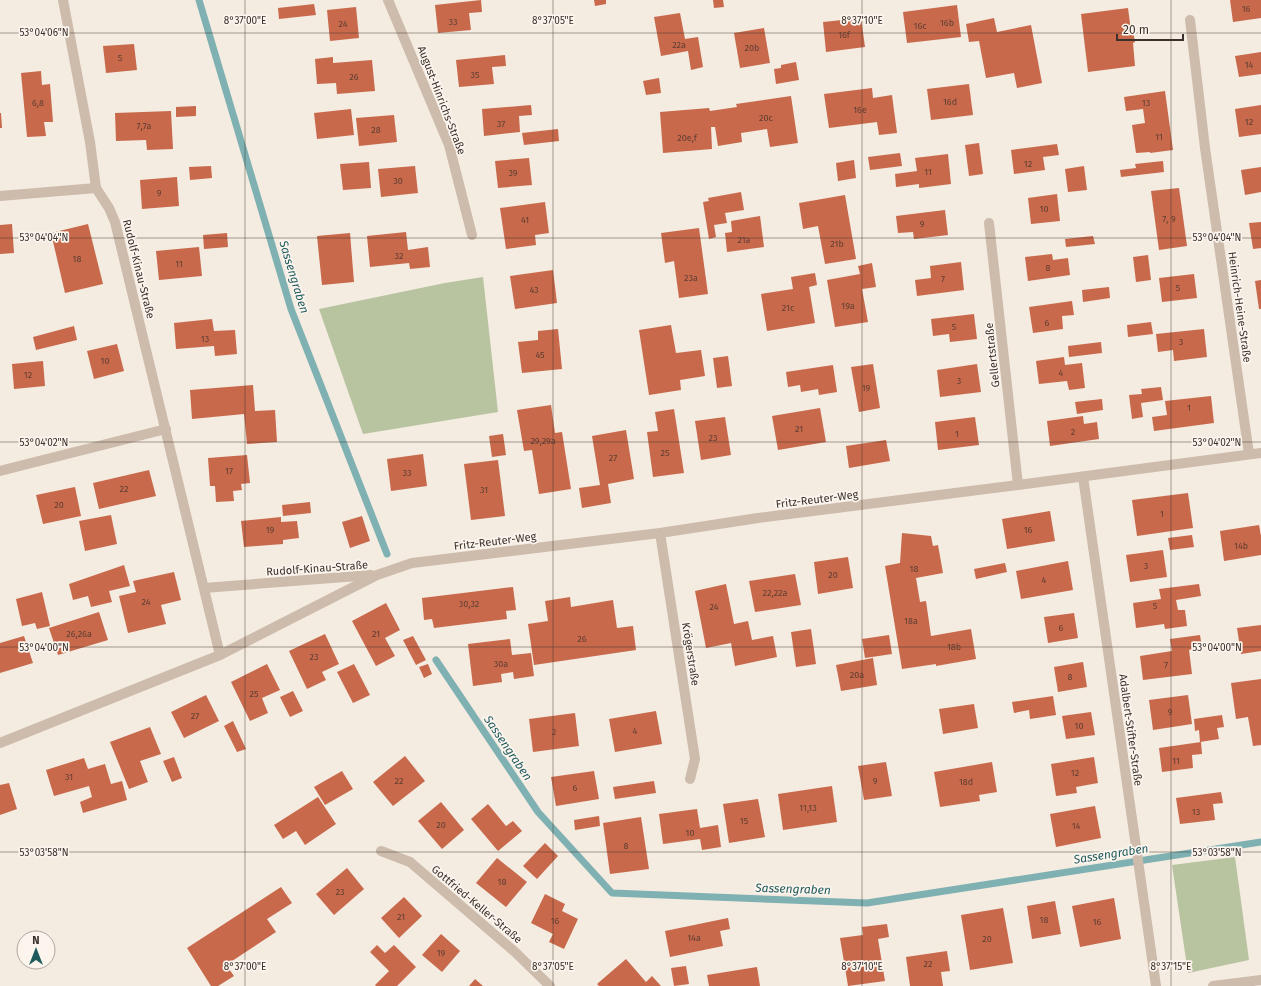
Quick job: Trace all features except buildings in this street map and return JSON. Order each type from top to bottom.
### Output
[{"type":"street","name":"Rudolf-Kinau-Straße","points":[[63,0],[90,142],[96,188],[109,208],[115,222],[220,655]]},
{"type":"street","name":"August-Hinrichs-Straße","points":[[388,0],[449,145],[472,235]]},
{"type":"street","name":"Heinrich-Heine-Straße","points":[[1190,20],[1205,148],[1249,454]]},
{"type":"street","points":[[0,196],[96,188]]},
{"type":"street","name":"Gellertstraße","points":[[989,223],[1018,485]]},
{"type":"street","points":[[0,471],[166,429]]},
{"type":"street","name":"Fritz-Reuter-Weg","points":[[377,575],[412,563],[660,533],[758,518],[1083,477],[1261,452]]},
{"type":"street","name":"Adalbert-Stifter-Straße","points":[[1083,477],[1156,986]]},
{"type":"street","name":"Krögerstraße","points":[[660,533],[695,759],[690,779]]},
{"type":"street","name":"Rudolf-Kinau-Straße","points":[[204,588],[377,575]]},
{"type":"street","name":"Rudolf-Kinau-Straße","points":[[0,743],[220,655],[377,575]]},
{"type":"street","name":"Gottfried-Keller-Straße","points":[[381,851],[410,862],[515,952],[550,986]]},
{"type":"street","points":[[1213,986],[1261,980]]},
{"type":"green space","points":[[483,277],[498,412],[363,434],[319,309],[445,283]]},
{"type":"green space","points":[[1235,857],[1249,960],[1188,973],[1172,865]]},
{"type":"waterway","name":"Sassengraben","points":[[199,0],[291,309],[387,554]]},
{"type":"waterway","name":"Sassengraben","points":[[436,660],[538,812],[612,893],[867,903],[1261,842]]}]
